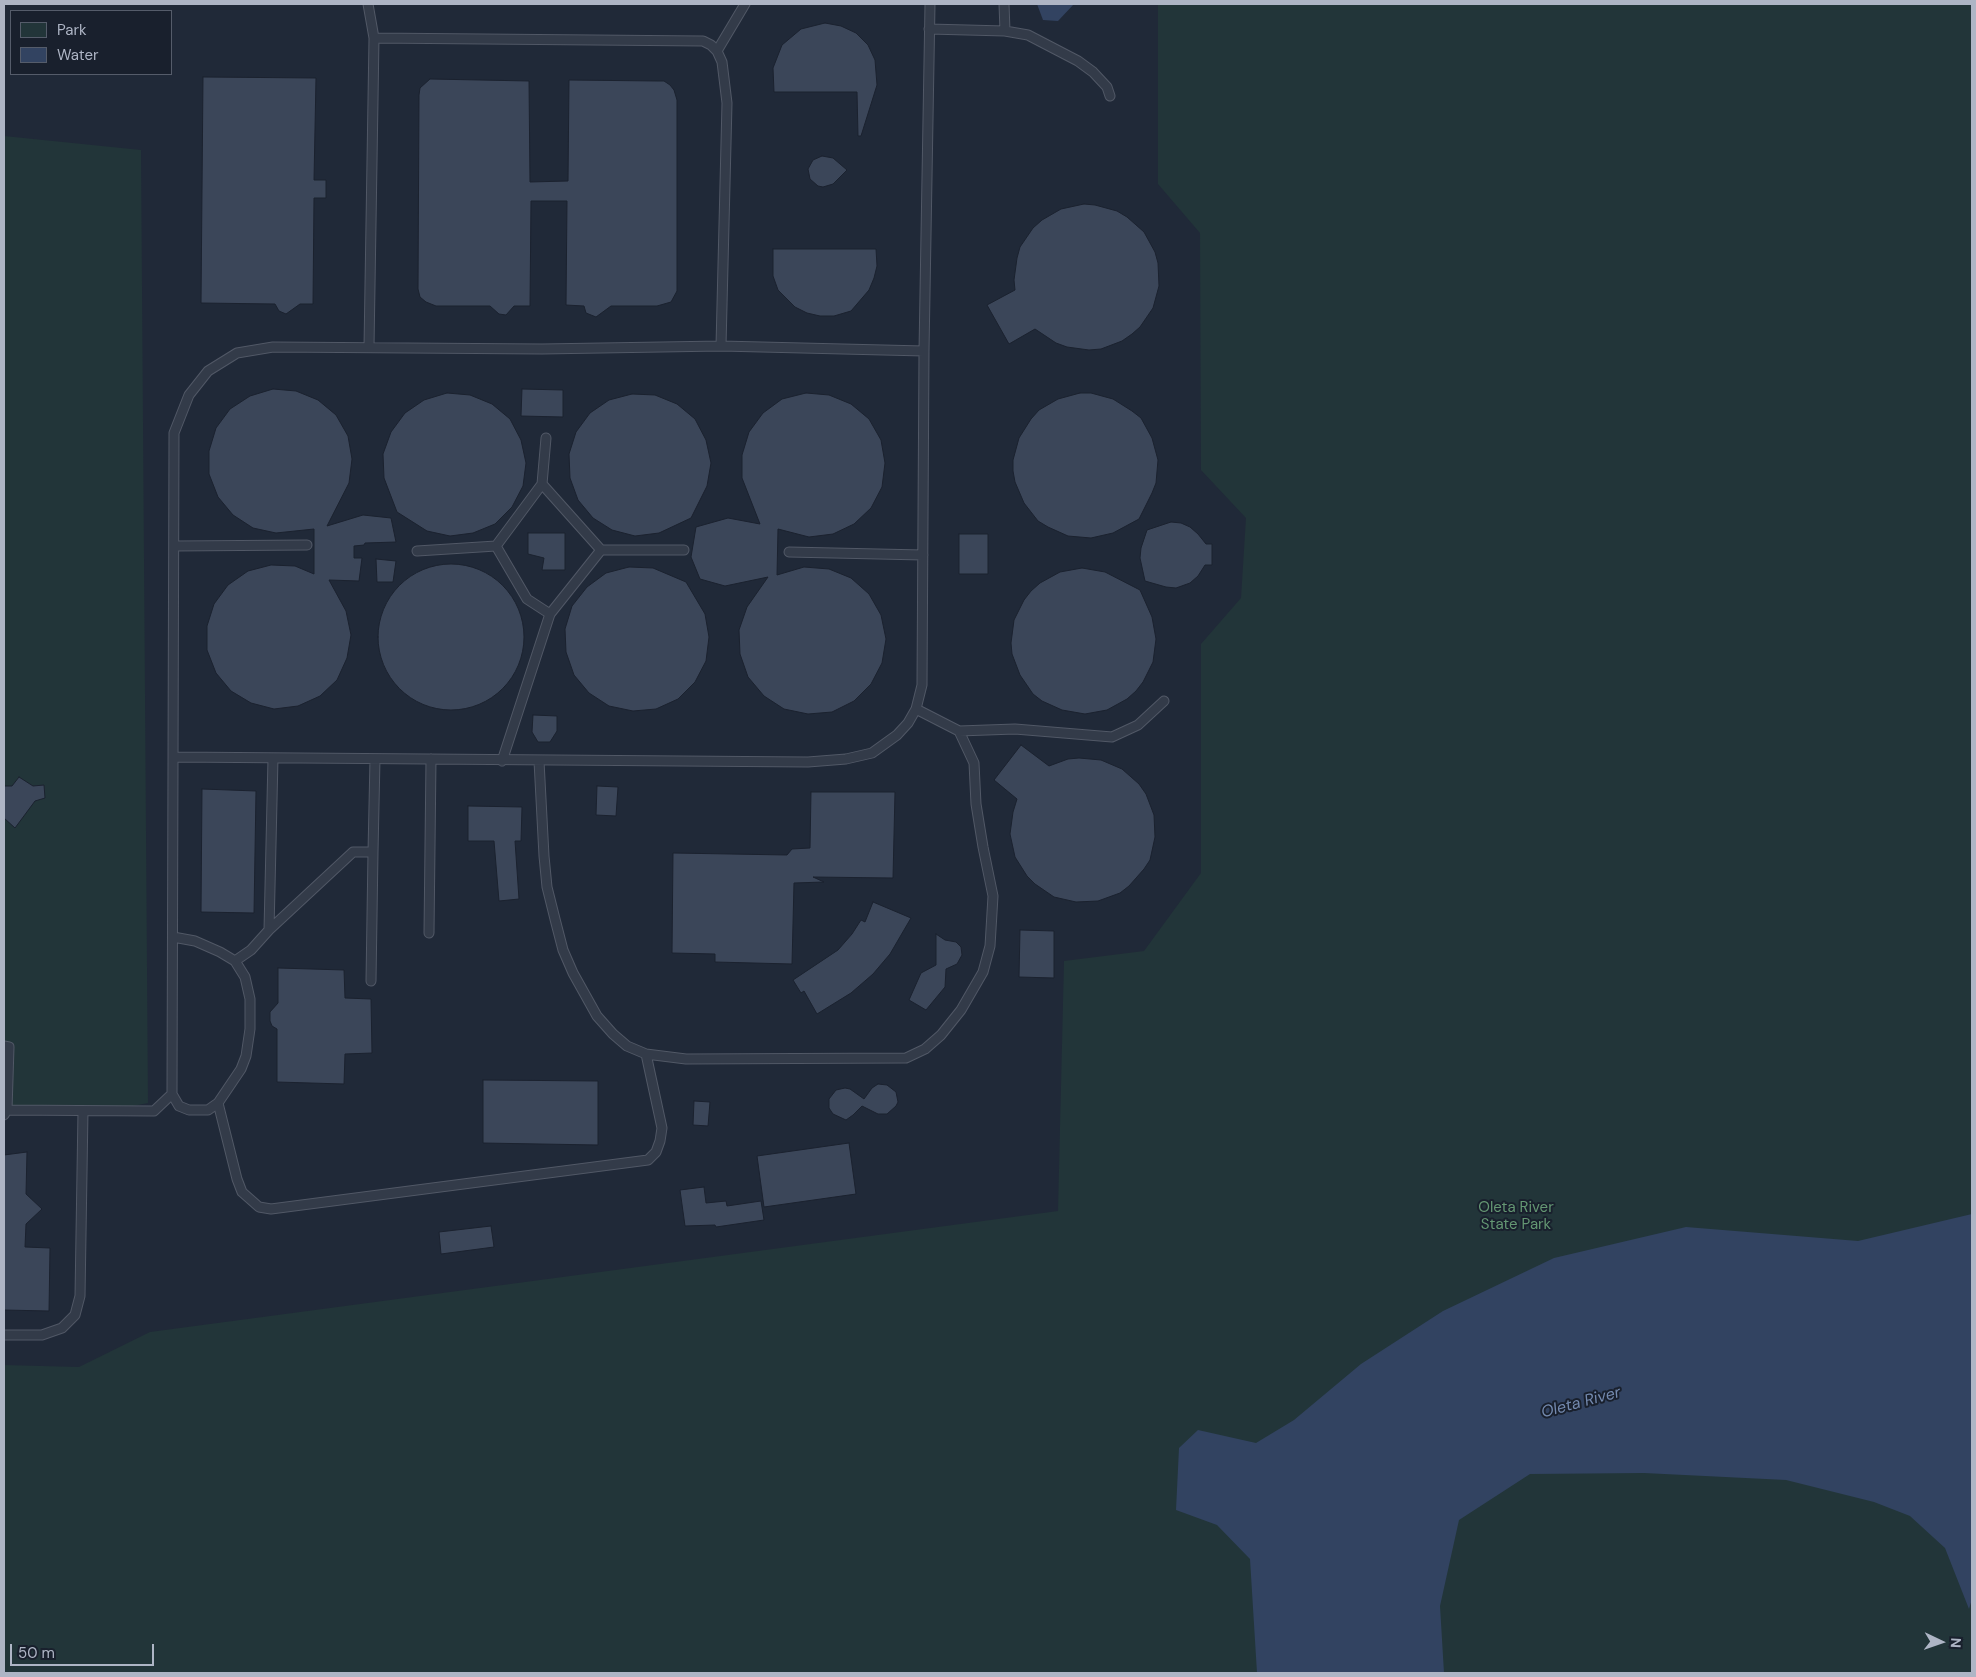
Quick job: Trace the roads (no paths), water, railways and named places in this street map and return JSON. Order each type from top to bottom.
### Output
[{"type":"lane","points":[[368,4],[374,38],[369,347]]},
{"type":"lane","points":[[717,51],[745,4]]},
{"type":"lane","points":[[174,757],[808,762],[846,759],[872,753],[908,723],[916,709],[922,685],[924,351],[930,4]]},
{"type":"lane","points":[[1004,4],[1004,31]]},
{"type":"lane","points":[[929,29],[1004,31],[1028,35],[1078,61],[1093,72],[1107,87],[1110,96]]},
{"type":"lane","points":[[374,38],[703,41],[711,45],[717,51],[724,73],[726,103],[721,346]]},
{"type":"lane","points":[[173,937],[195,941],[235,961],[245,977],[250,999],[249,1042],[241,1069],[218,1103],[208,1110],[189,1110],[179,1106],[172,1094],[174,432],[188,395],[208,371],[237,353],[273,347],[542,349],[721,346],[924,351]]},
{"type":"lane","points":[[417,551],[496,546],[542,484],[546,438]]},
{"type":"lane","points":[[542,484],[601,550],[684,550]]},
{"type":"lane","points":[[174,546],[307,545]]},
{"type":"lane","points":[[496,546],[528,599],[550,614]]},
{"type":"lane","points":[[502,761],[550,614],[601,550]]},
{"type":"lane","points":[[788,552],[924,555]]},
{"type":"lane","points":[[916,709],[959,731],[1015,729],[1112,738],[1138,725],[1164,701]]},
{"type":"lane","points":[[539,761],[544,856],[548,887],[563,950],[573,973],[597,1016],[627,1046],[646,1054],[686,1059],[906,1058],[925,1049],[941,1035],[961,1010],[983,972],[990,946],[993,896],[982,847],[976,804],[974,764],[959,731]]},
{"type":"lane","points":[[269,930],[273,758]]},
{"type":"lane","points":[[372,981],[375,759]]},
{"type":"lane","points":[[429,933],[431,759]]},
{"type":"lane","points":[[235,961],[251,950],[269,930],[353,852],[373,852]]},
{"type":"lane","points":[[4,1046],[10,1047],[5,1112],[154,1110],[172,1094]]},
{"type":"lane","points":[[218,1103],[236,1179],[242,1192],[259,1207],[271,1209],[648,1160],[656,1152],[662,1128],[646,1054]]},
{"type":"lane","points":[[4,1335],[42,1335],[62,1328],[75,1315],[80,1296],[83,1111]]},
{"type":"water","points":[[1037,4],[1074,4],[1058,21],[1043,20]]},
{"type":"water","name":"Oleta River","points":[[1972,1214],[1972,1599],[1969,1609],[1945,1548],[1910,1516],[1874,1502],[1786,1480],[1644,1473],[1530,1474],[1459,1520],[1440,1606],[1444,1673],[1257,1673],[1250,1559],[1217,1525],[1176,1510],[1179,1448],[1198,1430],[1256,1443],[1294,1420],[1361,1364],[1443,1311],[1554,1258],[1686,1227],[1858,1241]]},
{"type":"park label","name":"Oleta River State Park","points":[[1516,1216]]}]
